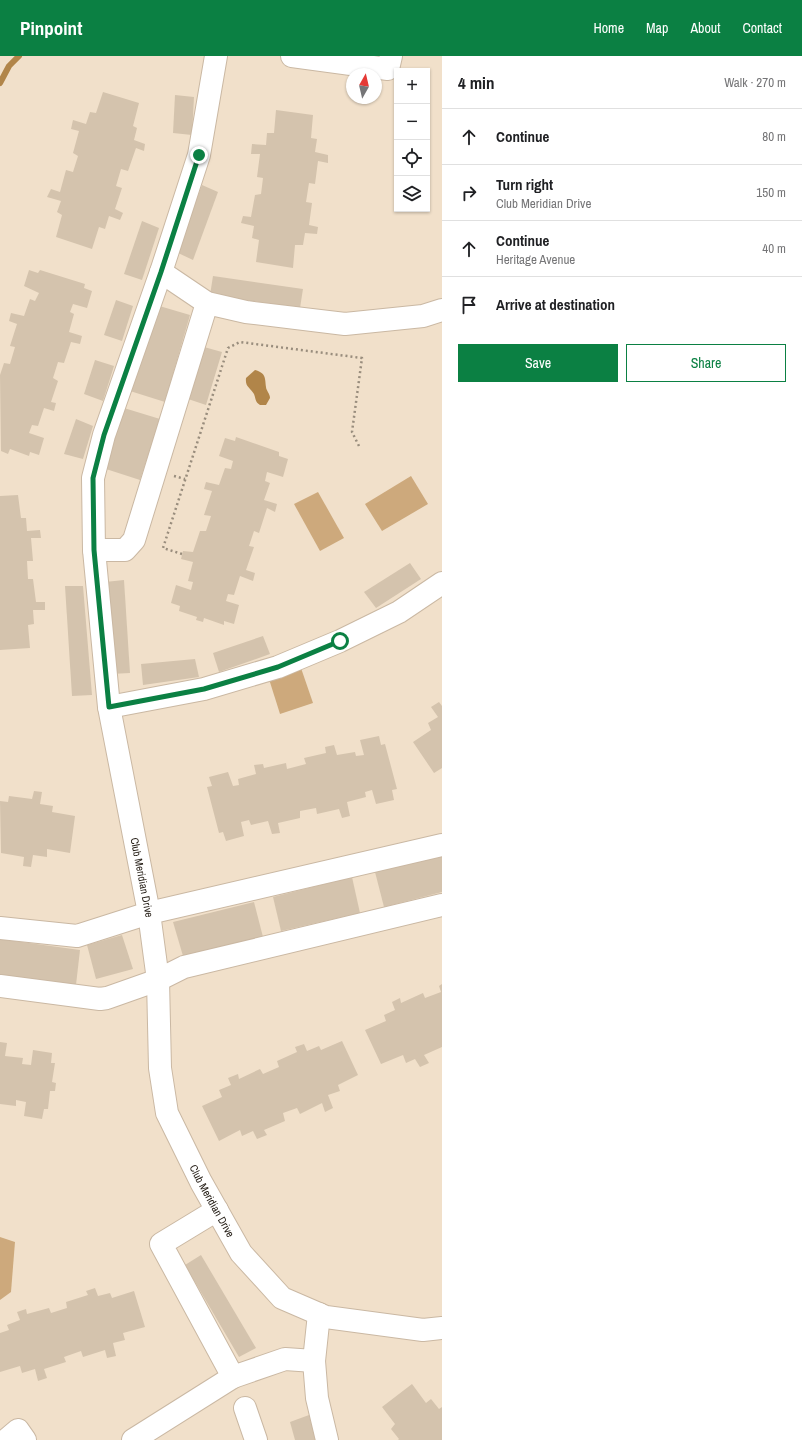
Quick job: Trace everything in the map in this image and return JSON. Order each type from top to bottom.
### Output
[{"type":"street","name":"Club Meridian Drive","points":[[216,56],[199,155],[161,272],[104,435],[93,478],[94,550],[109,707],[149,913],[158,980],[160,1068],[166,1113],[241,1253],[282,1298],[326,1317],[422,1330],[442,1328]]},
{"type":"street","points":[[292,56],[388,69],[391,56]]},
{"type":"street","points":[[161,272],[207,303],[246,312],[345,324],[424,316],[442,310]]},
{"type":"street","points":[[94,550],[125,550],[134,540],[207,303]]},
{"type":"street","points":[[109,707],[204,689],[278,667],[340,641],[399,612],[442,583]]},
{"type":"street","points":[[0,928],[77,936],[149,913],[442,845]]},
{"type":"street","points":[[0,986],[100,999],[107,998],[158,980],[184,967],[442,905]]},
{"type":"street","points":[[217,1210],[161,1244],[233,1377]]},
{"type":"street","points":[[319,1314],[314,1361],[317,1398],[327,1440]]},
{"type":"street","points":[[133,1440],[233,1377],[285,1359],[314,1361]]},
{"type":"street","points":[[245,1408],[256,1440]]},
{"type":"street","points":[[6,1440],[18,1430],[26,1440]]},
{"type":"path","points":[[182,554],[163,548],[228,348],[240,342],[362,358],[352,432],[360,448]]},
{"type":"shaded area","points":[[255,370],[263,374],[265,378],[266,388],[270,398],[266,405],[260,405],[257,403],[254,394],[246,383],[246,378]]},
{"type":"shaded area","points":[[411,476],[428,504],[382,531],[365,504]]},
{"type":"shaded area","points":[[318,492],[344,538],[320,551],[294,504]]},
{"type":"shaded area","points":[[301,668],[313,703],[280,714],[269,679]]},
{"type":"shaded area","points":[[0,1237],[15,1242],[11,1292],[0,1300]]},
{"type":"building","points":[[103,92],[139,103],[133,126],[137,128],[134,140],[145,144],[144,151],[136,148],[128,171],[121,169],[116,186],[122,188],[115,209],[123,213],[120,220],[109,216],[105,229],[99,227],[92,249],[56,237],[62,215],[57,212],[61,201],[47,197],[51,189],[60,192],[66,170],[73,172],[78,156],[73,153],[79,131],[71,129],[73,120],[86,124],[90,112],[96,113]]},
{"type":"building","points":[[175,95],[194,97],[192,135],[173,133]]},
{"type":"building","points":[[276,110],[313,115],[311,138],[317,139],[315,152],[328,155],[328,163],[318,161],[315,184],[309,183],[306,202],[312,203],[309,225],[318,227],[317,234],[305,233],[303,245],[295,245],[293,268],[256,262],[259,240],[252,238],[254,226],[241,223],[243,216],[251,217],[255,195],[261,194],[263,178],[257,177],[260,154],[251,154],[252,144],[266,145],[267,133],[274,133]]},
{"type":"building","points":[[202,185],[218,192],[193,260],[176,252]]},
{"type":"building","points":[[142,221],[159,228],[142,280],[124,274]]},
{"type":"building","points":[[29,270],[38,273],[40,270],[85,284],[84,288],[92,291],[87,308],[73,304],[70,312],[74,314],[69,332],[82,336],[80,344],[71,342],[64,363],[58,362],[53,378],[58,381],[51,402],[56,403],[54,411],[44,408],[38,426],[32,425],[29,433],[44,438],[39,455],[30,452],[29,456],[10,449],[8,454],[1,451],[0,375],[4,363],[10,364],[15,347],[10,346],[17,324],[9,321],[11,313],[24,316],[30,299],[35,301],[39,293],[24,286]]},
{"type":"building","points":[[213,276],[303,289],[300,308],[210,295]]},
{"type":"building","points":[[116,300],[133,306],[122,341],[104,335]]},
{"type":"building","points":[[156,305],[190,315],[165,402],[130,391]]},
{"type":"building","points":[[204,347],[222,352],[206,405],[188,399]]},
{"type":"building","points":[[95,360],[114,366],[103,401],[84,394]]},
{"type":"building","points":[[124,408],[160,419],[140,480],[106,469]]},
{"type":"building","points":[[76,419],[93,426],[83,459],[64,454]]},
{"type":"building","points":[[236,437],[279,452],[279,456],[288,459],[283,477],[267,472],[265,481],[270,483],[264,500],[277,504],[275,512],[267,508],[259,533],[254,531],[249,546],[254,547],[246,570],[255,573],[253,581],[240,576],[234,595],[228,594],[226,601],[239,605],[234,624],[224,621],[224,625],[204,618],[203,622],[196,620],[197,617],[179,611],[180,606],[171,603],[176,585],[191,590],[193,582],[188,581],[193,562],[181,559],[183,551],[193,552],[200,531],[206,531],[211,516],[204,515],[212,491],[204,489],[206,482],[219,485],[225,468],[231,469],[233,461],[219,456],[225,438],[235,441]]},
{"type":"building","points":[[18,495],[21,518],[26,518],[27,531],[40,530],[41,538],[31,538],[33,561],[27,561],[28,579],[33,579],[36,602],[45,602],[45,610],[33,610],[34,624],[28,625],[30,648],[0,650],[0,496]]},
{"type":"building","points":[[410,563],[421,579],[376,608],[364,592]]},
{"type":"building","points":[[124,580],[130,673],[111,674],[105,582]]},
{"type":"building","points":[[65,586],[83,586],[92,695],[72,696]]},
{"type":"building","points":[[263,636],[270,654],[219,672],[213,653]]},
{"type":"building","points":[[195,659],[199,677],[143,685],[141,664]]},
{"type":"building","points":[[439,702],[442,706],[442,768],[434,773],[413,742],[431,730],[428,723],[438,717],[431,707]]},
{"type":"building","points":[[379,736],[381,745],[385,744],[397,789],[392,790],[394,800],[376,804],[372,790],[365,792],[366,797],[347,802],[350,816],[342,818],[339,809],[317,814],[316,808],[300,811],[300,818],[278,823],[280,833],[272,834],[268,821],[251,825],[249,820],[241,822],[244,836],[226,841],[223,832],[219,833],[207,787],[212,786],[209,777],[228,772],[233,786],[239,785],[238,779],[256,774],[254,765],[263,764],[264,768],[286,763],[287,769],[306,764],[304,758],[326,753],[325,747],[334,745],[337,755],[355,752],[356,756],[364,755],[360,740]]},
{"type":"building","points":[[34,791],[42,792],[40,804],[53,806],[52,812],[75,816],[70,853],[47,849],[47,857],[33,855],[31,867],[23,866],[24,857],[1,853],[0,801],[8,802],[9,796],[32,799]]},
{"type":"building","points":[[442,855],[442,892],[384,907],[375,872]]},
{"type":"building","points":[[352,877],[360,913],[281,931],[273,897]]},
{"type":"building","points":[[254,902],[263,937],[183,956],[173,922]]},
{"type":"building","points":[[122,935],[133,969],[96,979],[87,945]]},
{"type":"building","points":[[0,939],[80,950],[76,985],[0,975]]},
{"type":"building","points":[[442,984],[442,1047],[424,1055],[429,1063],[420,1067],[415,1059],[406,1063],[403,1055],[381,1064],[365,1030],[386,1021],[384,1015],[395,1010],[392,1002],[400,998],[401,1003],[423,993],[425,998],[441,992],[439,986]]},
{"type":"building","points":[[342,1041],[358,1075],[338,1085],[340,1091],[328,1095],[333,1108],[325,1112],[322,1103],[300,1114],[297,1108],[283,1113],[285,1121],[264,1130],[267,1135],[257,1139],[253,1131],[242,1136],[240,1130],[219,1141],[202,1106],[222,1097],[219,1090],[231,1085],[228,1078],[238,1074],[239,1079],[260,1069],[263,1074],[279,1067],[277,1061],[297,1052],[295,1047],[304,1044],[307,1051],[319,1046],[321,1050]]},
{"type":"building","points":[[0,1042],[7,1043],[5,1056],[23,1058],[22,1064],[31,1065],[33,1050],[52,1053],[51,1063],[55,1063],[52,1082],[56,1083],[55,1091],[50,1091],[48,1109],[44,1109],[42,1119],[24,1116],[26,1102],[16,1100],[16,1106],[0,1104]]},
{"type":"building","points":[[201,1255],[256,1348],[239,1357],[185,1265]]},
{"type":"building","points":[[95,1288],[98,1296],[110,1293],[112,1298],[134,1291],[145,1327],[123,1333],[125,1340],[113,1343],[116,1356],[107,1358],[105,1350],[83,1357],[81,1351],[64,1357],[66,1362],[44,1369],[47,1378],[38,1381],[35,1369],[22,1373],[20,1366],[0,1372],[0,1333],[9,1330],[7,1325],[20,1320],[17,1312],[26,1309],[27,1314],[49,1308],[51,1313],[67,1308],[66,1302],[88,1295],[86,1291]]},
{"type":"building","points":[[412,1384],[426,1403],[431,1399],[439,1409],[442,1407],[442,1440],[398,1440],[399,1439],[391,1429],[395,1424],[382,1407]]},
{"type":"building","points":[[309,1415],[316,1440],[295,1440],[290,1422]]},
{"type":"waterway","points":[[0,83],[9,66],[19,56]]},
{"type":"route","points":[[199,155],[161,272],[104,435],[93,478],[94,550],[109,707],[204,689],[278,667],[340,641]]}]
